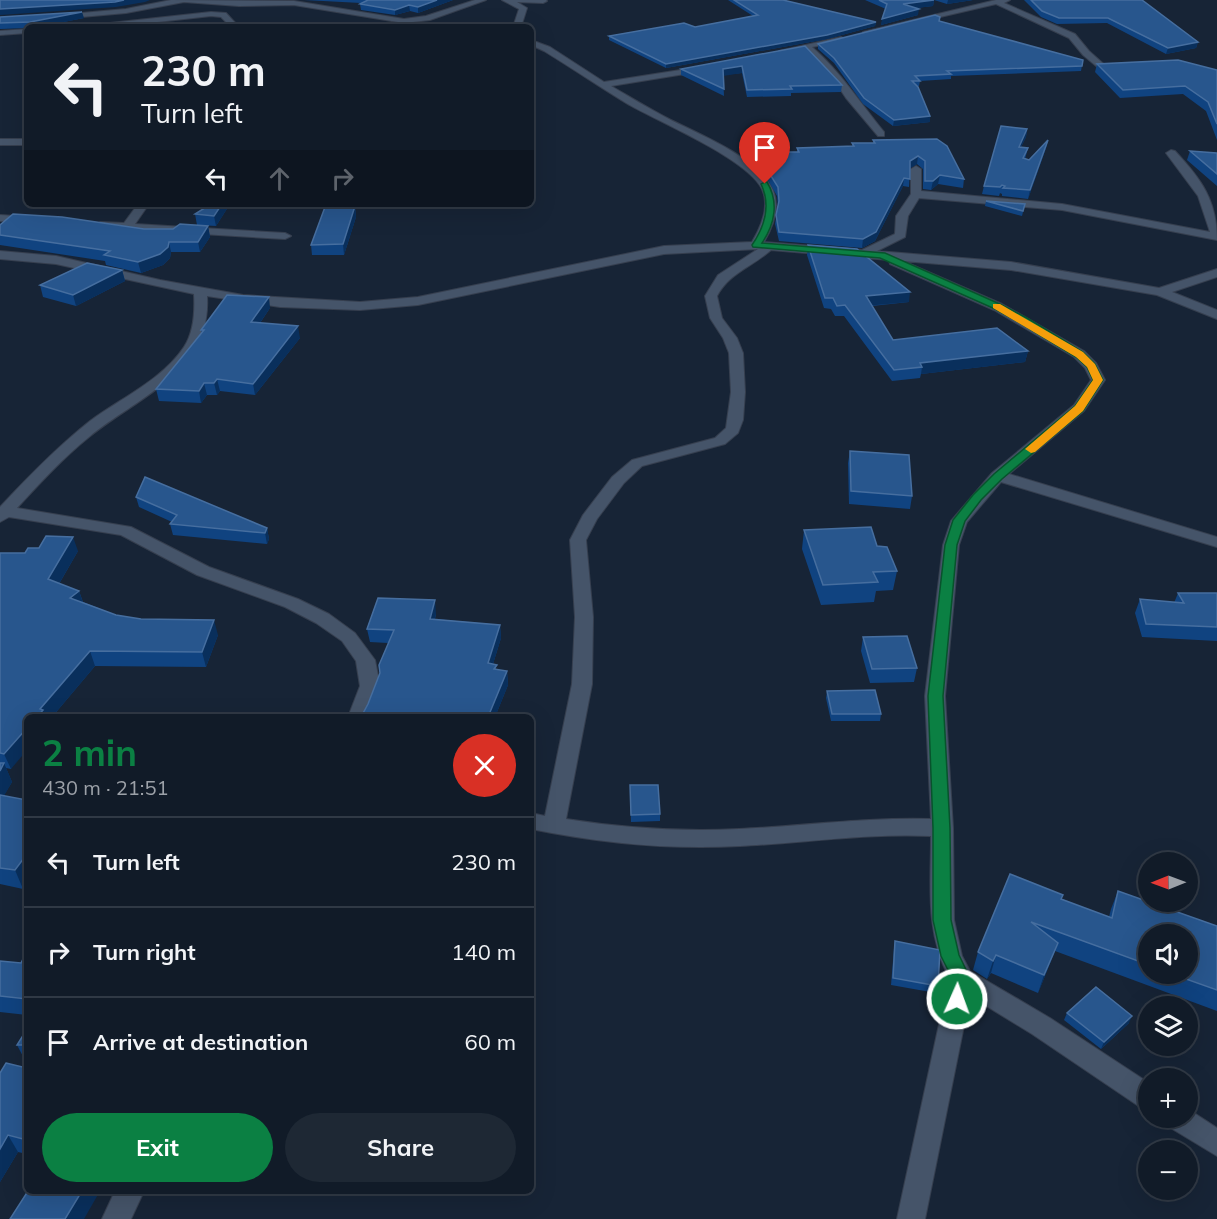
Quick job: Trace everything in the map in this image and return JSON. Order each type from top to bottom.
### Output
[{"type":"street","points":[[52,17],[126,11],[184,0],[248,4],[294,3],[413,24],[482,0]]},
{"type":"street","points":[[248,4],[256,0]]},
{"type":"street","points":[[506,0],[545,1],[523,8],[506,0]]},
{"type":"street","points":[[775,53],[1002,1],[1072,36],[1086,53],[1104,68]]},
{"type":"street","points":[[939,4],[955,11]]},
{"type":"street","points":[[519,24],[523,8]]},
{"type":"street","points":[[118,24],[211,14],[223,15],[231,24]]},
{"type":"street","points":[[0,33],[24,31]]},
{"type":"street","points":[[534,43],[554,51],[571,65],[604,85],[726,154],[765,184],[771,196],[762,252],[726,273],[711,296],[716,318],[730,338],[736,353],[737,405],[733,430],[720,441],[638,463],[618,480],[589,518],[578,540],[584,617],[582,684],[554,826]]},
{"type":"street","points":[[807,46],[829,66],[849,96],[881,134]]},
{"type":"street","points":[[604,85],[718,65]]},
{"type":"street","points":[[0,142],[24,142]]},
{"type":"street","points":[[1172,153],[1206,202],[1217,236]]},
{"type":"street","points":[[857,253],[885,245],[901,235],[902,216],[916,194],[916,169]]},
{"type":"street","points":[[916,194],[1062,207],[1142,224],[1217,236]]},
{"type":"street","points":[[128,226],[142,207]]},
{"type":"street","points":[[0,218],[39,221]]},
{"type":"street","points":[[87,224],[285,236]]},
{"type":"street","points":[[0,255],[56,261],[200,291],[280,303],[360,306],[418,301],[645,253],[707,246],[762,245],[1011,266],[1160,292],[1217,315]]},
{"type":"street","points":[[882,255],[998,307],[1079,354],[1091,366],[1098,380],[1079,408],[998,476],[959,520],[951,545],[935,696],[942,828],[942,920],[950,956],[961,978],[1041,1026],[1138,1091]]},
{"type":"street","points":[[1160,292],[1217,273]]},
{"type":"street","points":[[3,514],[70,445],[95,424],[168,372],[184,356],[192,345],[199,326],[202,310],[200,291]]},
{"type":"street","points":[[998,476],[1217,542]]},
{"type":"street","points":[[3,514],[63,519],[125,531],[144,538],[204,571],[252,586],[300,606],[332,624],[364,656],[370,675],[368,695],[359,714]]},
{"type":"street","points":[[534,822],[644,836],[713,839],[897,825],[942,828]]},
{"type":"street","points":[[911,1219],[961,978]]},
{"type":"street","points":[[1194,1128],[1217,1143]]},
{"type":"street","points":[[116,1219],[128,1194]]},
{"type":"building","points":[[0,0],[124,0],[0,9]]},
{"type":"building","points":[[368,0],[437,0],[418,7],[409,5],[395,10],[360,4]]},
{"type":"building","points":[[734,0],[783,0],[876,22],[827,35],[666,64],[609,36],[684,23],[695,27],[758,15]]},
{"type":"building","points":[[879,0],[934,0],[903,4],[919,9],[882,19],[887,4]]},
{"type":"building","points":[[1031,0],[1142,0],[1198,42],[1168,48],[1108,18],[1059,18],[1042,11]]},
{"type":"building","points":[[82,12],[30,22],[0,23],[0,17]]},
{"type":"building","points":[[935,15],[940,17],[939,21],[1083,60],[1082,66],[947,71],[951,74],[915,76],[920,81],[912,81],[918,87],[930,116],[894,120],[864,98],[834,58],[818,44]]},
{"type":"building","points":[[805,46],[842,85],[747,90],[742,66],[723,69],[724,89],[681,69]]},
{"type":"building","points":[[1178,60],[1217,70],[1217,124],[1208,102],[1185,86],[1123,90],[1097,64]]},
{"type":"building","points":[[1001,126],[1027,129],[1019,147],[1028,148],[1023,158],[1029,160],[1048,140],[1030,190],[1003,188],[1005,186],[1002,185],[1000,187],[984,186]]},
{"type":"building","points":[[937,139],[947,146],[964,179],[940,175],[933,181],[925,181],[925,161],[918,156],[910,161],[910,179],[904,178],[876,232],[863,239],[779,232],[776,215],[779,201],[778,187],[764,165],[761,152],[799,152],[797,148],[854,146],[852,143],[875,143],[873,140]]},
{"type":"building","points":[[1190,151],[1217,153],[1217,174]]},
{"type":"building","points":[[986,201],[1025,204],[1023,211]]},
{"type":"building","points":[[206,207],[220,207],[214,216],[195,214]]},
{"type":"building","points":[[325,207],[355,207],[343,244],[311,245]]},
{"type":"building","points":[[13,214],[62,217],[144,229],[173,229],[180,224],[208,226],[198,242],[169,242],[168,247],[160,254],[138,262],[104,255],[110,251],[0,235],[0,225]]},
{"type":"building","points":[[808,245],[857,249],[910,292],[866,296],[893,340],[997,328],[1028,351],[920,363],[922,367],[894,370],[845,305],[837,306],[833,298],[825,298]]},
{"type":"building","points":[[87,263],[122,270],[73,295],[40,285]]},
{"type":"building","points":[[227,295],[269,297],[251,322],[298,326],[253,384],[217,379],[214,383],[204,383],[199,391],[156,389],[204,330],[201,330]]},
{"type":"building","points":[[850,451],[909,455],[912,496],[851,491]]},
{"type":"building","points":[[145,477],[267,528],[265,533],[170,524],[177,515],[136,497]]},
{"type":"building","points":[[871,527],[877,546],[887,547],[897,571],[873,572],[878,582],[823,585],[804,530]]},
{"type":"building","points":[[46,536],[73,537],[48,579],[79,591],[70,598],[116,615],[141,619],[214,620],[202,652],[90,651],[40,709],[43,710],[40,714],[24,714],[24,731],[4,754],[0,753],[0,553],[25,553],[28,548],[39,548]]},
{"type":"building","points":[[1178,593],[1217,593],[1217,627],[1146,624],[1140,599],[1184,603]]},
{"type":"building","points":[[378,598],[435,600],[430,619],[500,625],[488,663],[497,665],[494,669],[507,671],[489,714],[363,714],[380,673],[379,665],[394,630],[367,629]]},
{"type":"building","points":[[907,636],[917,668],[872,669],[863,637]]},
{"type":"building","points":[[875,690],[881,714],[832,714],[827,691]]},
{"type":"building","points":[[630,785],[658,785],[660,814],[631,815]]},
{"type":"building","points":[[0,795],[24,799],[24,858],[15,870],[0,868]]},
{"type":"building","points":[[1010,874],[1063,895],[1061,899],[1112,918],[1118,891],[1138,898],[1138,912],[1177,912],[1217,926],[1217,990],[1198,983],[1198,924],[1138,924],[1138,961],[1031,922],[1058,943],[1044,975],[996,955],[993,961],[978,952]]},
{"type":"building","points":[[895,941],[940,950],[938,986],[893,978]]},
{"type":"building","points":[[24,957],[24,999],[0,996],[0,961],[21,963]]},
{"type":"building","points":[[1096,987],[1132,1016],[1104,1042],[1067,1013]]},
{"type":"building","points":[[24,1034],[24,1045],[17,1045]]},
{"type":"building","points":[[6,1063],[24,1067],[24,1139],[8,1135],[0,1149],[0,1073]]},
{"type":"building","points":[[26,1194],[80,1194],[65,1219],[10,1219]]},
{"type":"slow traffic","points":[[996,306],[1079,354],[1091,366],[1098,380],[1079,408],[1031,449]]},
{"type":"route","points":[[765,184],[771,196],[771,207],[764,234],[756,245],[882,255],[998,307],[1023,321],[1079,354],[1091,366],[1098,380],[1079,408],[998,476],[977,498],[959,520],[951,545],[935,696],[942,828],[942,920],[950,956],[961,978],[957,999]]}]
